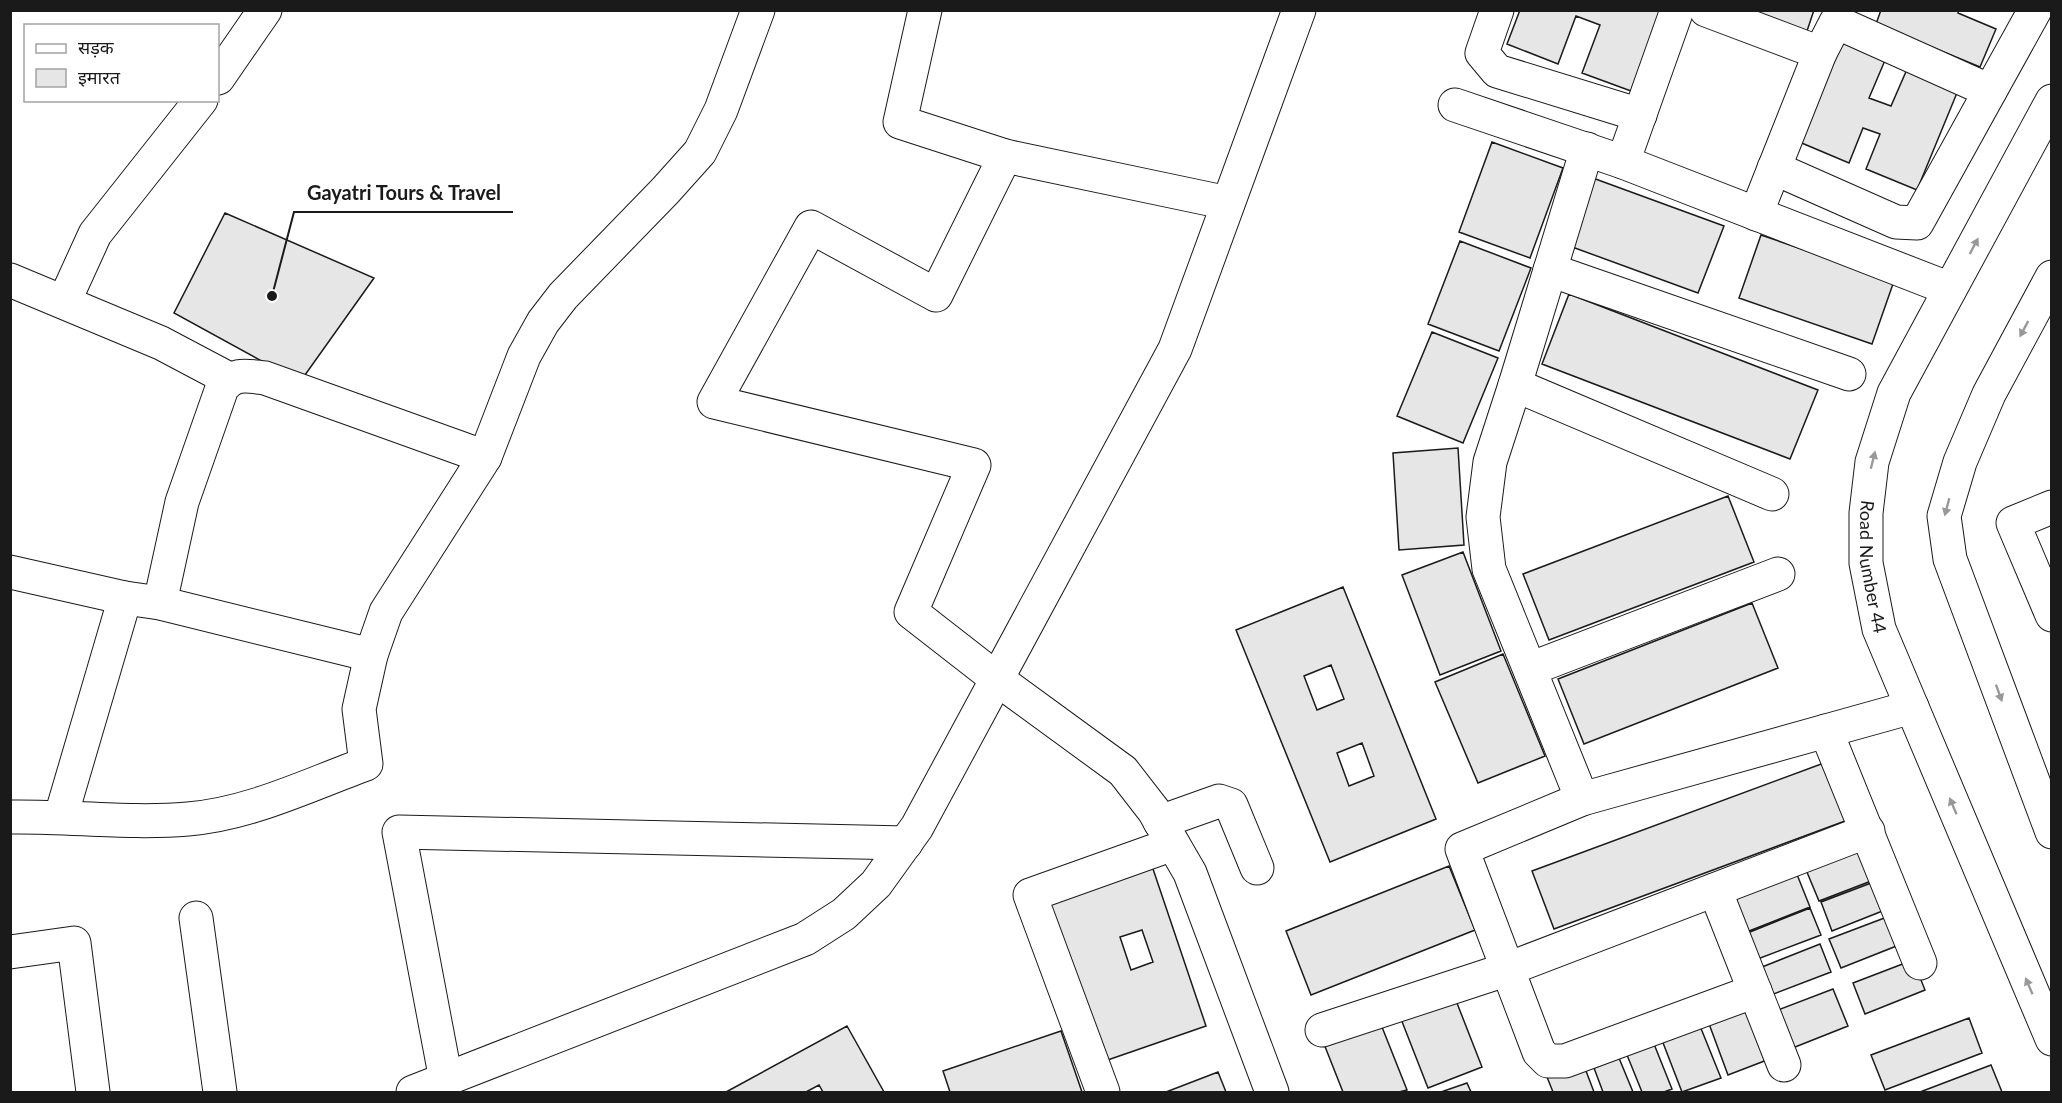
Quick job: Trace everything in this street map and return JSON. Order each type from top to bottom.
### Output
[{"type":"street","points":[[219,77],[265,10]]},
{"type":"street","points":[[10,817],[62,816],[132,821],[201,817],[244,810],[366,764],[359,709],[371,655],[386,612],[485,457],[524,356],[543,322],[563,296],[700,152],[721,110],[758,10]]},
{"type":"street","points":[[925,10],[900,122],[1005,156],[1228,203]]},
{"type":"street","points":[[413,1092],[805,939],[844,914],[876,884],[917,827],[1175,349],[1299,10]]},
{"type":"street","points":[[1497,10],[1482,54],[1497,71],[1640,115]]},
{"type":"street","points":[[1623,162],[1677,10]]},
{"type":"street","points":[[1706,10],[1820,52]]},
{"type":"street","points":[[1774,168],[1896,222],[1917,223],[2035,10]]},
{"type":"street","points":[[1756,214],[1820,52],[1838,16],[1990,91]]},
{"type":"street","name":"Road Number 44","points":[[2052,101],[1894,393],[1872,462],[1866,513],[1866,563],[1879,629],[2052,1040]]},
{"type":"street","points":[[64,302],[95,234],[199,102]]},
{"type":"street","points":[[1455,105],[1623,162],[1950,289]]},
{"type":"street","points":[[1582,800],[1489,569],[1483,517],[1490,462],[1587,149]]},
{"type":"street","points":[[1005,156],[936,295],[811,227],[714,402],[974,465],[911,612],[997,679],[1123,771],[1166,833],[1190,873],[1272,1092]]},
{"type":"street","points":[[1550,270],[1850,374]]},
{"type":"street","points":[[2052,278],[1989,394],[1960,462],[1944,516],[1950,560],[2040,764],[2052,832]]},
{"type":"street","points":[[10,280],[161,343],[229,379]]},
{"type":"street","points":[[160,603],[182,502],[222,387],[229,379],[240,376],[265,378],[485,457]]},
{"type":"street","points":[[1515,385],[1772,494]]},
{"type":"street","points":[[2052,507],[2013,523],[2052,615]]},
{"type":"street","points":[[10,572],[125,598],[160,603],[371,655]]},
{"type":"street","points":[[1530,669],[1778,574]]},
{"type":"street","points":[[62,816],[125,598]]},
{"type":"street","points":[[1755,991],[1565,1061],[1548,1061],[1539,1052],[1462,849],[1582,800],[1912,707]]},
{"type":"street","points":[[1826,731],[1920,963]]},
{"type":"street","points":[[1103,1092],[1030,895],[1166,833],[1219,801],[1231,805],[1257,868]]},
{"type":"street","points":[[1322,1030],[1509,969],[1868,831]]},
{"type":"street","points":[[446,1080],[399,832],[906,843]]},
{"type":"street","points":[[1715,890],[1784,1065]]},
{"type":"street","points":[[196,918],[220,1092]]},
{"type":"street","points":[[10,952],[74,943],[93,1092]]},
{"type":"building","points":[[1520,10],[1662,10],[1631,91],[1582,73],[1600,25],[1576,16],[1558,64],[1507,44]]},
{"type":"building","points":[[1742,10],[1814,10],[1806,34]]},
{"type":"building","points":[[1881,10],[1959,10],[1958,13],[1996,29],[1980,67],[1876,24]]},
{"type":"building","points":[[1840,39],[1886,58],[1869,98],[1891,106],[1908,67],[1959,88],[1917,190],[1866,169],[1880,134],[1863,128],[1849,163],[1797,141]]},
{"type":"building","points":[[1492,142],[1563,168],[1530,258],[1459,232]]},
{"type":"building","points":[[1590,177],[1724,226],[1698,293],[1564,244]]},
{"type":"building","points":[[225,213],[374,278],[300,382],[174,313]]},
{"type":"building","points":[[1761,235],[1894,281],[1872,344],[1739,298]]},
{"type":"building","points":[[1460,241],[1531,268],[1499,351],[1428,324]]},
{"type":"building","points":[[1569,294],[1818,390],[1790,459],[1542,364]]},
{"type":"building","points":[[1432,332],[1498,358],[1463,443],[1397,416]]},
{"type":"building","points":[[1458,448],[1464,545],[1399,550],[1393,453]]},
{"type":"building","points":[[1728,496],[1754,562],[1549,640],[1523,574]]},
{"type":"building","points":[[1463,552],[1501,651],[1440,675],[1402,575]]},
{"type":"building","points":[[1343,587],[1436,819],[1330,862],[1236,630]],"holes":[[[1331,665],[1344,699],[1317,710],[1304,676]],[[1362,743],[1374,776],[1349,786],[1337,753]]]},
{"type":"building","points":[[1752,603],[1778,668],[1584,744],[1558,679]]},
{"type":"building","points":[[1503,654],[1545,756],[1478,783],[1435,682]]},
{"type":"building","points":[[1824,763],[1845,821],[1554,929],[1532,871]]},
{"type":"building","points":[[1864,842],[1879,878],[1819,901],[1804,865]]},
{"type":"building","points":[[1152,866],[1206,1026],[1099,1063],[1044,902]],"holes":[[[1142,930],[1153,962],[1131,970],[1120,937]]]},
{"type":"building","points":[[1449,866],[1475,930],[1311,995],[1286,931]]},
{"type":"building","points":[[1796,872],[1810,907],[1744,933],[1731,898]]},
{"type":"building","points":[[1879,880],[1890,908],[1832,931],[1821,902]]},
{"type":"building","points":[[1810,908],[1821,935],[1755,960],[1745,934]]},
{"type":"building","points":[[1887,917],[1899,945],[1841,968],[1829,939]]},
{"type":"building","points":[[1820,944],[1831,972],[1763,998],[1752,971]]},
{"type":"building","points":[[1913,960],[1925,990],[1865,1014],[1853,983]]},
{"type":"building","points":[[1833,989],[1848,1026],[1785,1051],[1770,1013]]},
{"type":"building","points":[[1455,998],[1482,1067],[1428,1088],[1401,1019]]},
{"type":"building","points":[[1743,998],[1767,1060],[1728,1075],[1705,1013]]},
{"type":"building","points":[[1969,1018],[1982,1053],[1885,1090],[1871,1055]]},
{"type":"building","points":[[1698,1021],[1721,1078],[1682,1092],[1660,1035]]},
{"type":"building","points":[[1380,1022],[1407,1090],[1343,1092],[1324,1044]]},
{"type":"building","points":[[847,1026],[884,1092],[823,1092],[819,1085],[806,1092],[726,1092]]},
{"type":"building","points":[[1061,1031],[1082,1092],[950,1092],[943,1071]]},
{"type":"building","points":[[1654,1044],[1672,1089],[1664,1092],[1642,1092],[1627,1055]]},
{"type":"building","points":[[1619,1058],[1633,1092],[1603,1092],[1594,1068]]},
{"type":"building","points":[[1583,1063],[1594,1092],[1553,1092],[1547,1077]]},
{"type":"building","points":[[1991,1065],[2002,1092],[1920,1092]]},
{"type":"building","points":[[1218,1072],[1226,1092],[1166,1092]]},
{"type":"building","points":[[1467,1083],[1471,1092],[1441,1092]]},
{"type":"place","name":"Gayatri Tours & Travel","points":[[272,296]]}]
